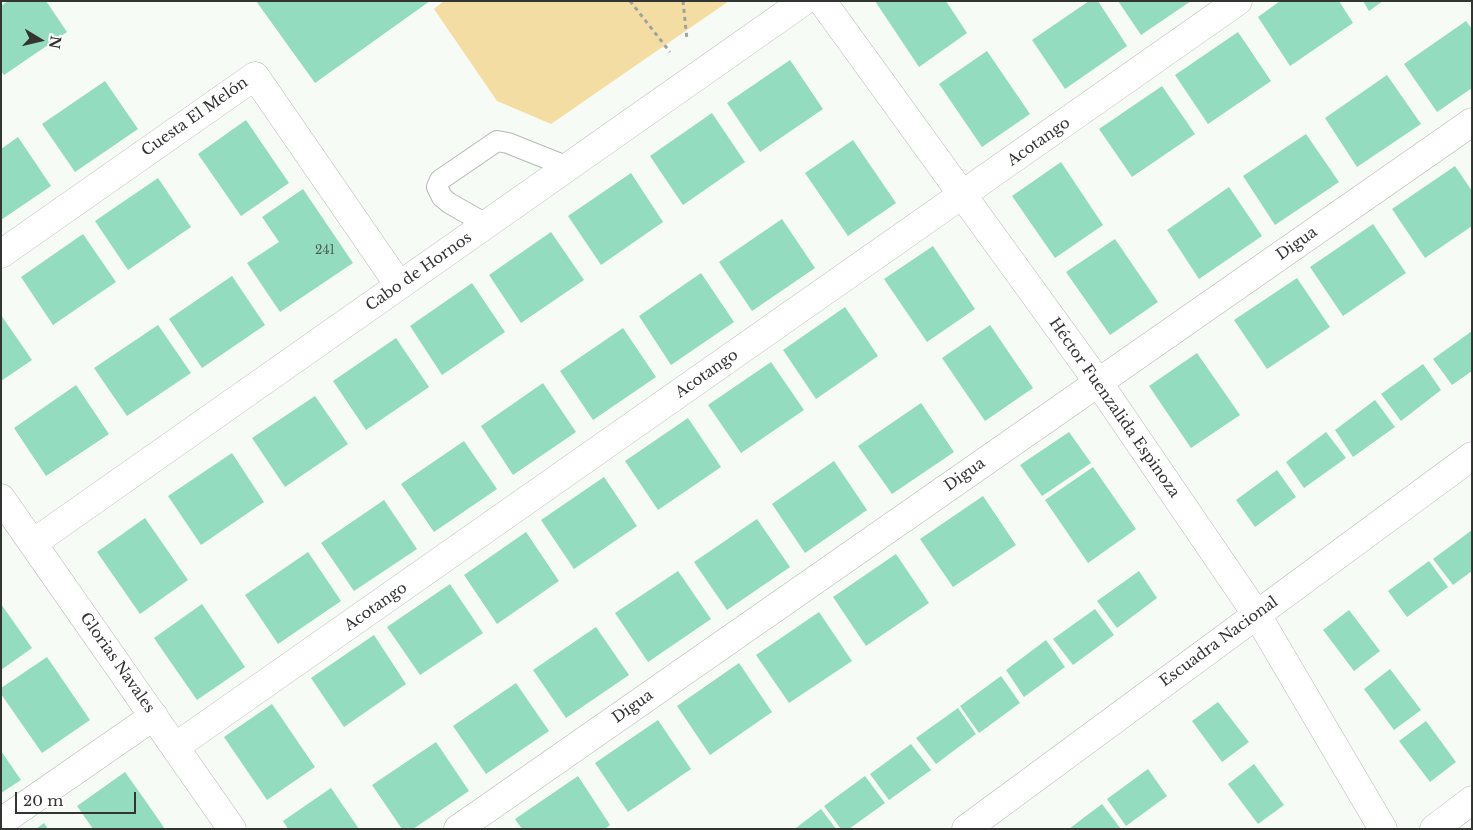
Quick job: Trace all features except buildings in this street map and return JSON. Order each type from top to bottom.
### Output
[{"type":"street","name":"Cabo de Hornos","points":[[33,543],[804,1]]},
{"type":"street","name":"Héctor Fuenzalida Espinoza","points":[[822,1],[1098,382],[1256,615],[1383,829]]},
{"type":"street","name":"Acotango","points":[[176,747],[1238,1]]},
{"type":"street","name":"Cuesta El Melón","points":[[1,254],[255,76],[399,286]]},
{"type":"street","name":"Digua","points":[[458,829],[1472,122]]},
{"type":"street","name":"Escuadra Nacional","points":[[966,829],[1472,456]]},
{"type":"street","name":"Glorias Navales","points":[[1,498],[9,526],[33,543],[232,829]]},
{"type":"street","points":[[1,822],[154,716]]},
{"type":"street","points":[[1434,829],[1472,800]]},
{"type":"lane","points":[[486,224],[442,197],[437,188],[440,180],[497,141],[508,143],[568,167]]},
{"type":"path","points":[[630,1],[692,81]]},
{"type":"shaded area","points":[[444,1],[729,1],[551,124],[497,101],[434,9]]}]
